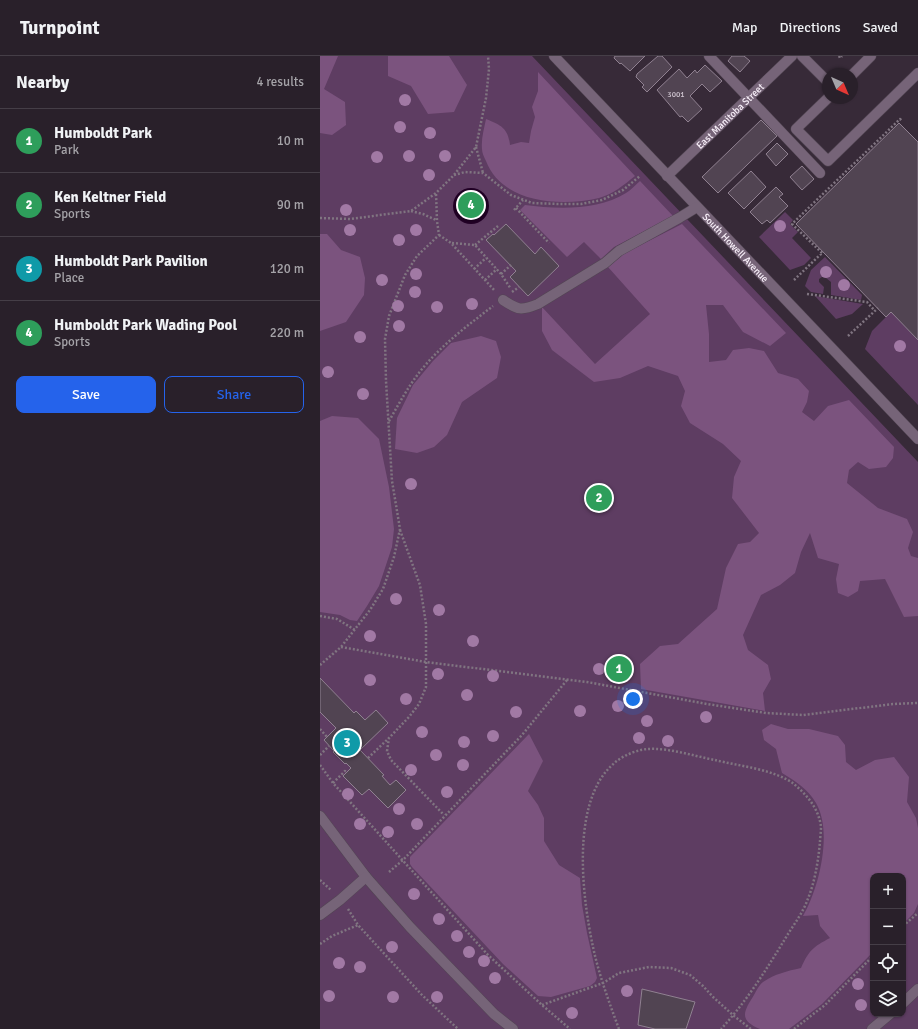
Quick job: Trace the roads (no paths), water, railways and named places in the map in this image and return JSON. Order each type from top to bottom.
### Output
[{"type":"street","name":"South Howell Avenue","points":[[554,56],[918,439]]},
{"type":"street","points":[[709,56],[820,173]]},
{"type":"street","name":"East Manitoba Street","points":[[667,176],[792,56]]},
{"type":"street","points":[[802,56],[822,76]]},
{"type":"street","points":[[858,69],[871,56]]},
{"type":"street","points":[[822,104],[796,129],[828,161],[918,73]]},
{"type":"street","points":[[503,300],[516,308],[527,309],[538,304],[604,263],[619,251],[680,218],[697,207]]},
{"type":"street","points":[[320,816],[366,876],[421,938],[494,1014],[513,1029]]},
{"type":"street","points":[[320,915],[340,900],[366,876]]},
{"type":"street","points":[[906,1000],[918,989]]},
{"type":"street","points":[[872,1029],[886,1017]]},
{"type":"place","name":"Humboldt Park Wading Pool","points":[[471,205]]},
{"type":"place","name":"Ken Keltner Field","points":[[599,498]]},
{"type":"place","name":"Humboldt Park","points":[[619,669]]},
{"type":"place","name":"Humboldt Park Pavilion","points":[[347,743]]}]
